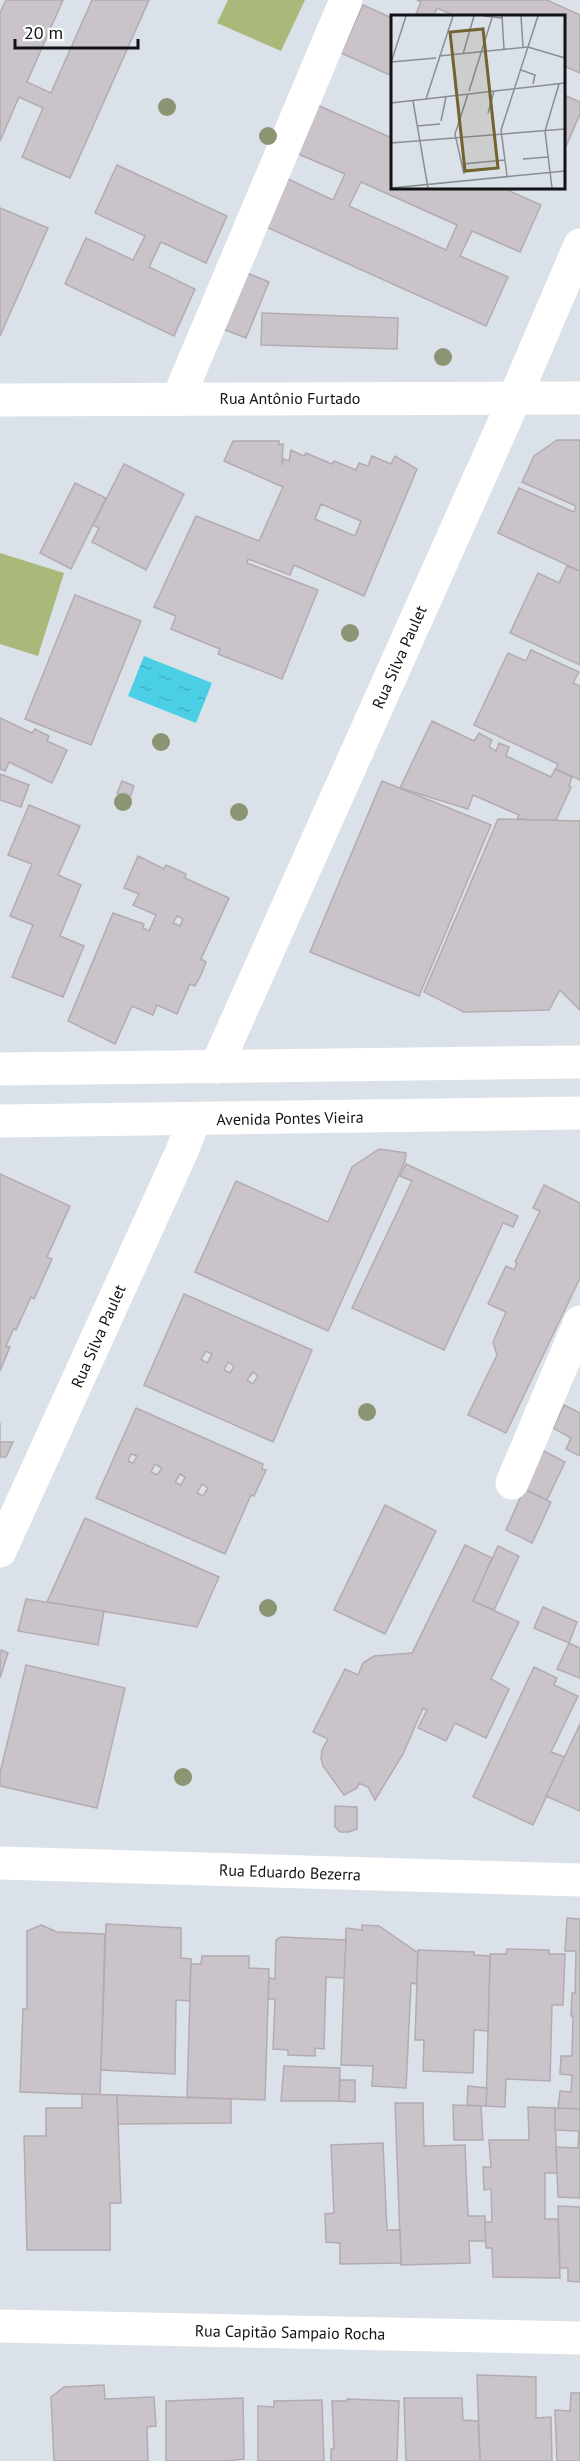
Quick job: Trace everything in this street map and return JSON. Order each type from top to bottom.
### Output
[{"type":"street","points":[[178,399],[346,0]]},
{"type":"street","name":"Rua Silva Paulet","points":[[216,1067],[580,245]]},
{"type":"street","name":"Rua Antônio Furtado","points":[[0,400],[514,396],[580,398]]},
{"type":"street","points":[[0,1069],[580,1062]]},
{"type":"street","name":"Avenida Pontes Vieira","points":[[0,1121],[580,1113]]},
{"type":"street","name":"Rua Silva Paulet","points":[[0,1551],[194,1120]]},
{"type":"street","points":[[512,1483],[580,1322]]},
{"type":"street","name":"Rua Eduardo Bezerra","points":[[0,1863],[580,1880]]},
{"type":"street","name":"Rua Capitão Sampaio Rocha","points":[[0,2326],[580,2338]]},
{"type":"green space","points":[[228,0],[305,0],[281,51],[217,23]]},
{"type":"green space","points":[[0,553],[64,573],[38,656],[0,644]]},
{"type":"water","points":[[144,656],[212,683],[196,723],[128,696]]},
{"type":"building","points":[[6,0],[63,0],[27,82],[51,93],[92,0],[149,0],[70,178],[22,157],[43,108],[19,97],[0,141],[0,13]]},
{"type":"building","points":[[417,0],[547,0],[580,15],[580,73],[565,66],[565,15],[453,15],[437,8],[434,15],[415,15],[421,2]]},
{"type":"building","points":[[363,5],[391,18],[391,76],[341,53]]},
{"type":"building","points":[[565,95],[580,102],[580,114],[565,149]]},
{"type":"building","points":[[317,105],[391,138],[391,189],[505,189],[541,205],[520,252],[472,231],[460,256],[508,277],[486,326],[264,226],[286,178],[333,200],[345,174],[296,153]],"holes":[[[361,182],[457,225],[446,250],[349,206]]]},
{"type":"building","points":[[117,165],[227,216],[206,263],[161,242],[149,267],[195,289],[174,336],[65,284],[86,238],[133,260],[145,236],[95,213]]},
{"type":"building","points":[[0,208],[48,228],[0,336]]},
{"type":"building","points":[[247,273],[269,282],[246,338],[223,329]]},
{"type":"building","points":[[262,313],[398,318],[397,349],[261,345]]},
{"type":"building","points":[[557,440],[580,440],[580,571],[498,533],[519,488],[574,512],[576,506],[522,482],[534,456]]},
{"type":"building","points":[[233,441],[279,441],[279,445],[283,444],[282,465],[284,459],[289,461],[291,450],[304,456],[306,453],[332,464],[334,461],[356,470],[359,463],[368,466],[372,456],[391,464],[395,456],[417,469],[364,596],[294,565],[290,575],[248,559],[247,563],[318,590],[282,679],[218,654],[220,649],[171,629],[176,616],[154,607],[196,516],[259,541],[283,487],[224,461]],"holes":[[[321,504],[361,521],[355,536],[315,519]]]},
{"type":"building","points":[[124,464],[184,494],[146,570],[92,542],[99,528],[93,525]]},
{"type":"building","points":[[75,483],[106,498],[71,569],[40,553]]},
{"type":"building","points":[[567,566],[580,571],[580,665],[510,633],[538,573],[559,583]]},
{"type":"building","points":[[75,595],[141,621],[91,745],[25,719]]},
{"type":"building","points":[[531,650],[579,672],[573,683],[580,686],[580,780],[556,769],[558,764],[474,725],[508,653],[526,661]]},
{"type":"building","points":[[0,718],[32,733],[35,729],[49,736],[47,741],[67,750],[52,783],[9,762],[5,771],[0,769]]},
{"type":"building","points":[[432,721],[474,741],[479,733],[492,740],[489,747],[496,751],[499,743],[509,747],[506,756],[551,777],[555,769],[572,777],[569,786],[571,787],[556,820],[517,819],[519,815],[473,795],[468,809],[400,788]]},
{"type":"building","points":[[0,774],[29,785],[21,807],[0,800]]},
{"type":"building","points":[[122,781],[134,786],[130,798],[117,793]]},
{"type":"building","points":[[382,781],[491,825],[419,996],[310,952]]},
{"type":"building","points":[[29,805],[80,826],[58,875],[81,885],[60,936],[84,946],[63,997],[12,977],[33,925],[10,916],[32,864],[8,855]]},
{"type":"building","points":[[498,819],[580,821],[580,1010],[560,990],[549,1010],[464,1012],[424,992]]},
{"type":"building","points":[[138,856],[164,869],[166,865],[186,874],[185,878],[229,898],[201,959],[206,962],[201,975],[195,986],[190,984],[177,1014],[157,1005],[153,1015],[132,1006],[115,1044],[68,1021],[113,913],[144,924],[143,928],[149,931],[156,915],[133,905],[139,894],[124,888]],"holes":[[[177,916],[183,919],[180,926],[173,923]]]},
{"type":"building","points":[[379,1149],[406,1153],[405,1161],[328,1331],[195,1272],[236,1181],[328,1222],[352,1167]]},
{"type":"building","points":[[406,1164],[518,1216],[513,1227],[503,1223],[444,1350],[352,1308],[412,1181],[400,1176]]},
{"type":"building","points":[[0,1174],[70,1206],[47,1257],[52,1259],[34,1299],[31,1297],[6,1346],[10,1347],[0,1371]]},
{"type":"building","points":[[544,1185],[580,1203],[580,1278],[506,1433],[468,1415],[497,1355],[493,1342],[506,1312],[488,1304],[506,1266],[514,1270],[517,1263],[515,1262],[540,1211],[533,1208]]},
{"type":"building","points":[[184,1294],[312,1350],[273,1442],[144,1385]],"holes":[[[206,1351],[212,1354],[207,1363],[201,1359]],[[228,1362],[234,1366],[230,1373],[224,1370]],[[253,1372],[258,1376],[253,1384],[247,1380]]]},
{"type":"building","points":[[564,1405],[580,1413],[580,1456],[566,1449],[571,1438],[553,1428]]},
{"type":"building","points":[[136,1408],[263,1464],[262,1469],[266,1470],[254,1496],[251,1495],[225,1554],[96,1498]],"holes":[[[131,1454],[137,1456],[133,1463],[128,1461]],[[155,1464],[162,1468],[157,1475],[151,1472]],[[180,1474],[185,1477],[181,1485],[175,1482]],[[202,1484],[208,1488],[203,1496],[197,1493]]]},
{"type":"building","points":[[0,1442],[13,1442],[6,1457],[0,1457]]},
{"type":"building","points":[[542,1450],[565,1462],[547,1500],[524,1489]]},
{"type":"building","points":[[524,1489],[551,1502],[532,1543],[506,1530]]},
{"type":"building","points":[[385,1505],[436,1531],[385,1634],[334,1610]]},
{"type":"building","points":[[85,1518],[219,1577],[197,1627],[47,1602]]},
{"type":"building","points":[[465,1545],[492,1558],[473,1601],[519,1622],[491,1679],[509,1689],[486,1738],[455,1723],[446,1741],[418,1728],[427,1710],[423,1708],[403,1754],[375,1800],[368,1787],[359,1783],[357,1788],[344,1795],[323,1766],[322,1750],[328,1739],[313,1732],[345,1669],[358,1675],[363,1663],[374,1656],[412,1653]]},
{"type":"building","points":[[498,1546],[519,1556],[494,1610],[473,1601]]},
{"type":"building","points":[[26,1599],[104,1611],[98,1645],[18,1631]]},
{"type":"building","points":[[543,1607],[577,1622],[569,1643],[534,1628]]},
{"type":"building","points":[[569,1643],[580,1648],[580,1678],[557,1669]]},
{"type":"building","points":[[1,1650],[8,1653],[0,1678],[0,1653]]},
{"type":"building","points":[[26,1665],[125,1688],[97,1808],[0,1786],[0,1773]]},
{"type":"building","points":[[534,1667],[557,1678],[554,1685],[578,1696],[551,1752],[565,1757],[533,1825],[473,1797]]},
{"type":"building","points":[[580,1724],[580,1811],[546,1796]]},
{"type":"building","points":[[335,1806],[357,1807],[357,1829],[340,1832],[335,1827]]},
{"type":"building","points":[[567,1918],[580,1919],[580,2109],[558,2109],[560,2091],[571,2092],[572,2075],[560,2074],[561,2056],[572,2056],[572,1993],[575,1993],[576,1951],[565,1951]]},
{"type":"building","points":[[106,1924],[181,1928],[181,1958],[191,1959],[190,2001],[176,2000],[175,2074],[101,2070]]},
{"type":"building","points":[[41,1925],[57,1932],[105,1934],[100,2095],[20,2092],[23,2009],[27,2009],[27,1931]]},
{"type":"building","points":[[362,1925],[379,1926],[418,1953],[417,1984],[411,1983],[406,2088],[372,2086],[373,2066],[341,2065],[346,1928],[362,1930]]},
{"type":"building","points":[[281,1937],[346,1940],[344,1978],[326,1977],[324,2049],[315,2048],[315,2056],[288,2055],[288,2050],[273,2049],[275,1999],[268,1999],[269,1978],[275,1979],[276,1940]]},
{"type":"building","points":[[507,1949],[549,1950],[549,1954],[565,1954],[563,2005],[552,2005],[550,2081],[506,2079],[505,2107],[486,2106],[490,1954],[506,1954]]},
{"type":"building","points":[[418,1950],[474,1952],[474,1955],[490,1956],[488,2031],[474,2030],[473,2073],[423,2071],[424,2040],[415,2040]]},
{"type":"building","points":[[202,1956],[249,1956],[249,1968],[269,1969],[265,2100],[187,2097],[191,1964],[201,1964]]},
{"type":"building","points":[[284,2066],[340,2068],[339,2101],[281,2101]]},
{"type":"building","points":[[340,2080],[355,2080],[355,2102],[339,2101]]},
{"type":"building","points":[[468,2086],[487,2088],[486,2106],[467,2105]]},
{"type":"building","points":[[82,2094],[117,2095],[121,2203],[110,2203],[110,2250],[27,2250],[24,2136],[46,2136],[46,2108],[82,2108]]},
{"type":"building","points":[[117,2095],[231,2099],[231,2123],[118,2124]]},
{"type":"building","points":[[395,2103],[423,2103],[424,2146],[465,2145],[468,2216],[485,2216],[486,2241],[469,2241],[470,2263],[401,2265]]},
{"type":"building","points":[[453,2105],[481,2106],[483,2140],[454,2140]]},
{"type":"building","points":[[528,2107],[555,2108],[557,2173],[545,2173],[545,2219],[558,2219],[560,2278],[493,2277],[492,2248],[486,2248],[485,2222],[492,2222],[491,2189],[484,2190],[483,2167],[491,2167],[489,2140],[529,2140]]},
{"type":"building","points":[[555,2108],[580,2109],[580,2198],[558,2197],[556,2147],[578,2148],[579,2131],[555,2130]]},
{"type":"building","points":[[383,2143],[387,2230],[400,2230],[401,2263],[340,2264],[340,2243],[326,2242],[325,2214],[334,2213],[331,2145]]},
{"type":"building","points":[[558,2206],[580,2207],[580,2282],[568,2281],[568,2268],[560,2268]]},
{"type":"building","points":[[477,2375],[536,2377],[536,2418],[551,2417],[552,2461],[480,2461]]},
{"type":"building","points":[[104,2385],[105,2399],[154,2397],[156,2426],[147,2427],[148,2461],[54,2461],[51,2397],[64,2387]]},
{"type":"building","points":[[571,2393],[580,2393],[580,2461],[557,2461],[555,2410],[570,2411]]},
{"type":"building","points":[[243,2398],[244,2459],[166,2461],[166,2401]]},
{"type":"building","points":[[404,2398],[462,2398],[463,2420],[478,2421],[480,2461],[406,2461]]},
{"type":"building","points":[[347,2399],[399,2401],[397,2461],[331,2461],[331,2449],[334,2449],[332,2401],[347,2401]]},
{"type":"building","points":[[322,2400],[324,2461],[258,2461],[258,2406],[274,2407],[274,2401]]}]
